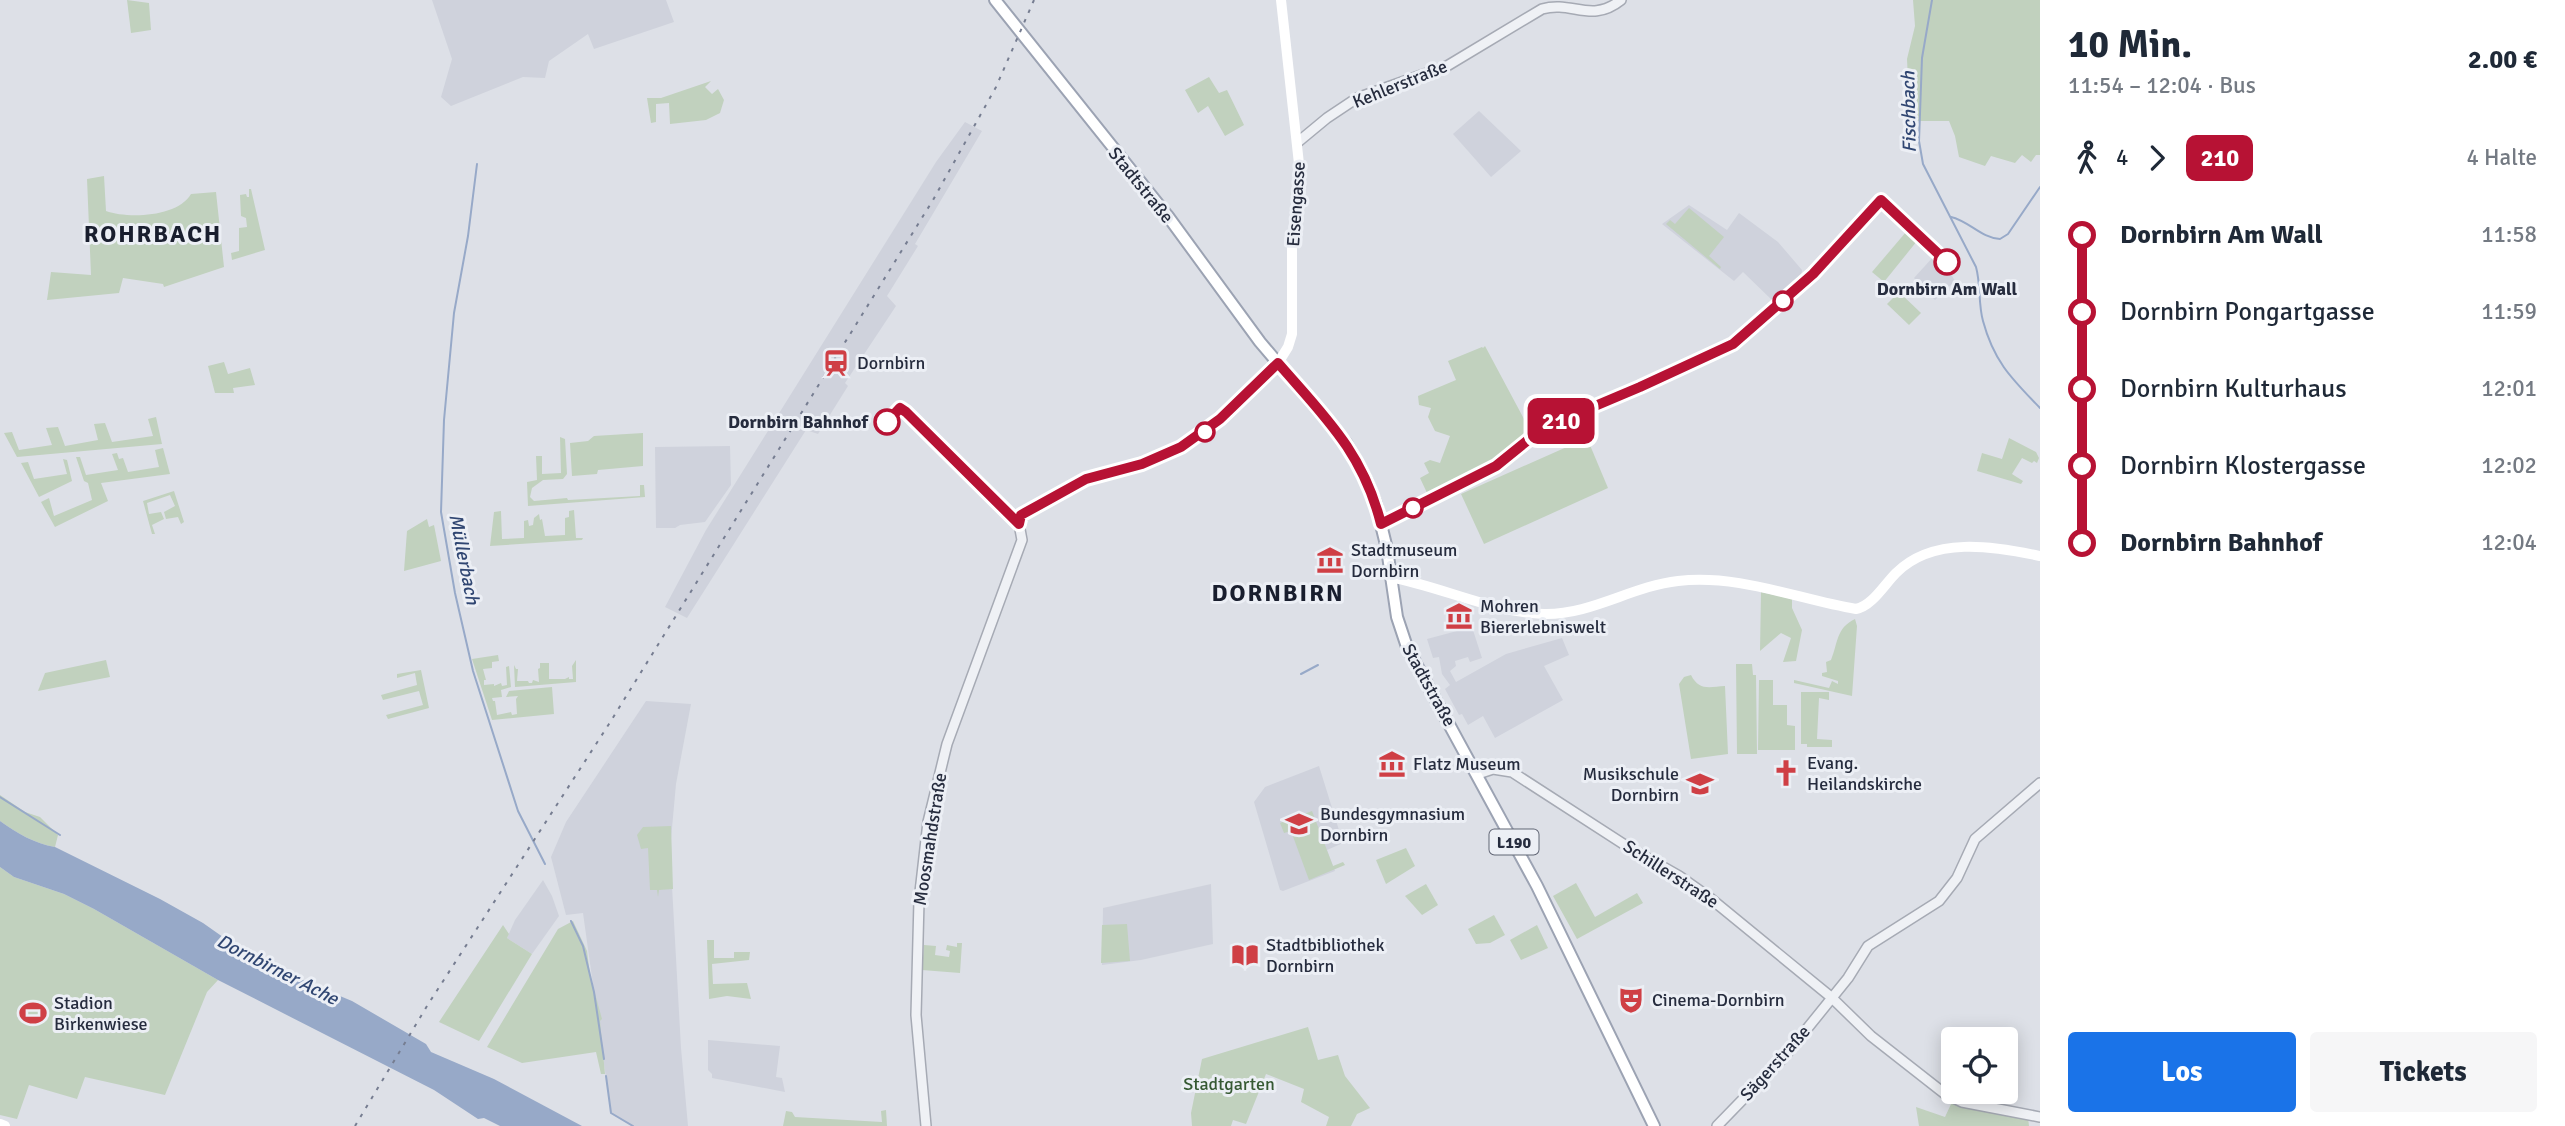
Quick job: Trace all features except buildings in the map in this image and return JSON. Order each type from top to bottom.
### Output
[{"type":"main road","name":"Stadtstraße","points":[[995,0],[1167,215],[1226,299],[1336,429],[1358,463],[1376,504],[1387,549],[1397,617],[1407,647],[1479,777],[1572,956],[1654,1126]]},
{"type":"main road","name":"Eisengasse","points":[[1278,363],[1291,339],[1293,325],[1292,245],[1300,173],[1281,0]]},
{"type":"main road","points":[[1390,577],[1500,609],[1546,614],[1577,610],[1667,583],[1694,580],[1733,582],[1843,607],[1860,608],[1904,566],[1927,553],[1950,548],[1978,547],[2040,556]]},
{"type":"street","name":"Kehlerstraße","points":[[1298,142],[1357,98],[1447,66],[1542,9],[1556,5],[1591,12],[1601,11],[1621,0]]},
{"type":"street","name":"Moosmahdstraße","points":[[926,1126],[916,1015],[919,901],[928,822],[947,744],[1023,540],[1019,524],[1021,515],[1079,482],[1142,464],[1181,447],[1220,419],[1278,363]]},
{"type":"street","name":"Schillerstraße","points":[[1479,777],[1487,770],[1511,772],[1679,876],[1747,927],[1831,997],[1871,1036],[1953,1099],[2040,1117]]},
{"type":"street","name":"Sägerstraße","points":[[1717,1126],[1785,1056],[1848,978],[1868,946],[1939,901],[1957,878],[1975,839],[2040,783]]},
{"type":"shaded area","points":[[432,0],[666,0],[674,22],[594,49],[588,34],[549,61],[545,78],[523,77],[451,106],[441,97],[452,59]]},
{"type":"shaded area","points":[[1479,111],[1521,151],[1491,177],[1453,134]]},
{"type":"shaded area","points":[[965,122],[982,131],[887,296],[896,306],[845,383],[848,386],[818,434],[806,430],[687,618],[665,607],[706,530],[936,162]]},
{"type":"shaded area","points":[[1689,205],[1727,230],[1739,213],[1778,242],[1802,270],[1801,278],[1774,302],[1743,272],[1734,281],[1662,224]]},
{"type":"shaded area","points":[[1934,256],[1948,269],[1955,281],[1935,300],[1914,278]]},
{"type":"shaded area","points":[[730,446],[731,485],[705,522],[675,528],[656,528],[655,447]]},
{"type":"shaded area","points":[[1472,627],[1482,658],[1470,662],[1468,657],[1455,661],[1456,666],[1450,671],[1456,682],[1506,654],[1562,638],[1569,655],[1544,666],[1563,700],[1495,738],[1483,716],[1468,725],[1462,714],[1459,715],[1445,689],[1450,685],[1442,674],[1439,657],[1433,658],[1427,639]]},
{"type":"shaded area","points":[[646,701],[691,704],[676,784],[670,850],[688,1126],[633,1126],[611,1114],[583,913],[566,915],[551,857],[566,822]]},
{"type":"shaded area","name":"Bundesgymnasium Dornbirn","points":[[1319,766],[1343,843],[1327,850],[1335,871],[1283,891],[1280,890],[1254,802],[1265,787]]},
{"type":"shaded area","points":[[543,880],[559,916],[532,954],[507,938],[515,920]]},
{"type":"shaded area","points":[[1211,884],[1213,944],[1141,960],[1102,965],[1103,908]]},
{"type":"shaded area","points":[[708,1040],[780,1046],[776,1077],[782,1078],[785,1092],[712,1078],[708,1070]]},
{"type":"green space","points":[[127,0],[149,3],[151,30],[131,33]]},
{"type":"green space","points":[[1913,0],[2040,0],[2040,155],[2036,155],[2031,162],[2022,155],[2015,163],[1991,156],[1985,166],[1959,157],[1949,121],[1910,121],[1907,59],[1915,26]]},
{"type":"green space","points":[[1209,77],[1219,93],[1227,90],[1244,125],[1225,136],[1208,106],[1198,113],[1185,90]]},
{"type":"green space","points":[[711,81],[705,87],[712,94],[718,89],[724,100],[720,113],[706,120],[670,124],[669,103],[656,104],[656,122],[651,123],[647,98],[661,98]]},
{"type":"green space","points":[[104,176],[106,211],[115,214],[164,212],[185,202],[191,194],[216,192],[224,267],[164,287],[163,284],[123,278],[119,293],[47,300],[51,272],[91,275],[87,179]]},
{"type":"green space","points":[[249,189],[265,250],[232,260],[231,253],[239,251],[239,228],[247,227],[246,218],[241,216],[240,195],[246,194],[249,197]]},
{"type":"green space","points":[[1689,208],[1724,237],[1709,256],[1720,269],[1666,224],[1670,220],[1675,224]]},
{"type":"green space","points":[[1906,232],[1917,241],[1884,282],[1872,272]]},
{"type":"green space","points":[[1899,292],[1921,313],[1909,325],[1887,304]]},
{"type":"green space","points":[[1485,346],[1531,432],[1490,464],[1428,495],[1420,478],[1429,473],[1424,463],[1430,460],[1440,463],[1450,436],[1435,431],[1428,417],[1431,408],[1419,405],[1418,396],[1456,380],[1448,361]]},
{"type":"green space","points":[[224,362],[228,374],[250,368],[255,385],[233,388],[234,393],[215,393],[208,366]]},
{"type":"green space","points":[[156,417],[162,444],[17,457],[4,433],[12,432],[19,450],[52,445],[46,428],[58,427],[65,446],[98,440],[94,424],[105,423],[112,442],[153,436],[148,419]]},
{"type":"green space","points":[[643,433],[643,466],[598,470],[597,474],[572,476],[570,443],[588,441],[594,436]]},
{"type":"green space","points":[[560,437],[565,439],[567,474],[563,479],[543,480],[532,488],[530,497],[534,501],[640,496],[640,485],[644,485],[645,497],[528,506],[527,482],[537,480],[536,456],[542,456],[542,474],[561,473]]},
{"type":"green space","points":[[1587,438],[1608,488],[1484,544],[1461,494]]},
{"type":"green space","points":[[2009,438],[2036,452],[2039,458],[2037,463],[2032,463],[2022,458],[2012,474],[2023,481],[2021,484],[1977,471],[1982,453],[2002,459]]},
{"type":"green space","points":[[163,448],[170,474],[101,483],[108,501],[55,527],[41,502],[49,498],[54,516],[92,500],[88,483],[84,481],[76,457],[80,457],[86,475],[118,470],[112,454],[117,453],[119,459],[123,458],[128,472],[159,467],[155,450]]},
{"type":"green space","points":[[63,459],[67,460],[72,481],[39,497],[21,463],[28,462],[34,479],[67,474]]},
{"type":"green space","points":[[174,491],[184,522],[181,524],[178,517],[166,519],[164,512],[175,506],[170,495],[147,503],[149,514],[161,512],[164,519],[152,525],[155,534],[152,534],[143,501]]},
{"type":"green space","points":[[574,510],[576,538],[583,538],[582,540],[490,546],[494,512],[501,511],[502,539],[524,538],[524,521],[528,520],[529,526],[533,525],[534,518],[539,514],[545,536],[565,535],[565,518],[569,517],[569,511]]},
{"type":"green space","points":[[427,519],[429,527],[434,525],[441,561],[404,571],[407,531]]},
{"type":"green space","points":[[1761,592],[1792,599],[1792,608],[1802,630],[1796,661],[1783,662],[1791,638],[1781,633],[1760,651]]},
{"type":"green space","points":[[1855,619],[1857,626],[1852,696],[1794,683],[1794,680],[1829,688],[1832,681],[1838,684],[1838,681],[1822,676],[1822,673],[1827,672],[1826,662],[1831,660],[1841,631]]},
{"type":"green space","points":[[498,655],[499,661],[492,662],[492,668],[483,669],[486,680],[484,685],[494,686],[501,683],[502,686],[507,685],[506,667],[509,666],[511,687],[501,690],[502,697],[492,698],[497,715],[511,712],[512,715],[517,714],[518,696],[506,697],[509,691],[552,687],[554,714],[492,720],[472,659]]},
{"type":"green space","points":[[106,660],[110,677],[38,691],[45,673]]},
{"type":"green space","points":[[576,660],[576,682],[515,687],[514,665],[518,669],[517,681],[532,683],[533,680],[539,682],[540,663],[549,663],[549,679],[573,679],[572,666]]},
{"type":"green space","points":[[1736,664],[1752,664],[1753,675],[1756,675],[1757,754],[1737,754]]},
{"type":"green space","points":[[421,670],[429,708],[388,719],[386,715],[423,705],[419,691],[383,700],[381,695],[417,685],[415,673],[397,678],[397,674]]},
{"type":"green space","points":[[1691,675],[1701,686],[1725,686],[1728,754],[1691,759],[1679,684],[1684,677]]},
{"type":"green space","points":[[1759,680],[1773,680],[1773,705],[1787,705],[1787,725],[1795,726],[1795,750],[1758,750]]},
{"type":"green space","points":[[1801,692],[1829,692],[1829,700],[1819,698],[1817,739],[1832,740],[1832,747],[1807,747],[1807,744],[1801,744]]},
{"type":"green space","points":[[0,795],[25,812],[40,817],[58,835],[55,847],[26,837],[0,821]]},
{"type":"green space","points":[[1312,811],[1333,866],[1343,862],[1345,865],[1309,880],[1291,831],[1284,833],[1280,823]]},
{"type":"green space","points":[[671,826],[673,889],[659,890],[658,897],[657,890],[650,890],[648,848],[641,849],[637,835],[643,827]]},
{"type":"green space","points":[[1406,848],[1415,866],[1386,884],[1376,860]]},
{"type":"green space","points":[[0,867],[14,877],[64,894],[94,909],[218,980],[207,992],[165,1095],[85,1077],[77,1099],[29,1085],[17,1119],[0,1115]]},
{"type":"green space","points":[[1576,883],[1595,917],[1637,893],[1643,903],[1577,939],[1553,896]]},
{"type":"green space","points":[[1426,884],[1438,905],[1422,915],[1405,896]]},
{"type":"green space","points":[[1494,915],[1505,935],[1490,943],[1476,944],[1468,929]]},
{"type":"green space","points":[[573,921],[587,951],[590,975],[602,1019],[600,1021],[605,1074],[601,1074],[596,1052],[522,1063],[487,1047],[558,929]]},
{"type":"green space","points":[[1127,924],[1130,961],[1101,963],[1102,925]]},
{"type":"green space","points":[[503,925],[509,934],[507,938],[532,954],[479,1041],[439,1022]]},
{"type":"green space","points":[[1537,925],[1548,948],[1521,960],[1510,940]]},
{"type":"green space","points":[[707,940],[714,940],[714,958],[734,958],[734,952],[750,952],[749,960],[712,964],[713,984],[747,983],[751,999],[727,996],[709,999]]},
{"type":"green space","points":[[957,943],[962,943],[960,973],[922,970],[924,945],[936,946],[935,955],[949,957],[947,945],[957,947]]},
{"type":"green space","name":"Stadtgarten","points":[[1308,1027],[1318,1060],[1338,1055],[1345,1076],[1370,1108],[1357,1114],[1351,1126],[1326,1126],[1329,1117],[1301,1102],[1304,1089],[1266,1074],[1246,1124],[1233,1120],[1231,1126],[1192,1126],[1191,1113],[1202,1059]]},
{"type":"green space","points":[[1951,1104],[1959,1104],[1992,1113],[2028,1117],[2029,1126],[1919,1126],[1916,1107],[1945,1117]]},
{"type":"green space","points":[[886,1110],[887,1126],[783,1126],[786,1111],[792,1112],[795,1117],[882,1122],[881,1111]]},
{"type":"water","name":"Dornbirner Ache","points":[[0,821],[26,837],[55,847],[160,899],[230,942],[311,984],[352,1001],[426,1044],[431,1052],[494,1079],[582,1126],[500,1126],[484,1118],[478,1119],[434,1090],[218,980],[94,909],[64,894],[14,877],[0,867]]},
{"type":"waterway","name":"Fischbach","points":[[1932,0],[1922,58],[1919,141],[1923,164],[1976,267],[1981,314],[1998,359],[2040,408]]},
{"type":"waterway","name":"Müllerbach","points":[[477,164],[454,313],[444,420],[441,512],[455,593],[473,671],[518,811],[545,864]]},
{"type":"waterway","points":[[1951,217],[1987,236],[2000,239],[2008,234],[2040,187]]},
{"type":"waterway","points":[[1301,674],[1318,665]]},
{"type":"waterway","points":[[0,797],[60,835]]},
{"type":"waterway","name":"Müllerbach","points":[[571,921],[583,946],[594,992],[604,1059]]},
{"type":"waterway","name":"Müllerbach","points":[[606,1076],[611,1113],[633,1126]]},
{"type":"railway","points":[[355,1126],[427,1006],[609,724],[933,200],[996,87],[1034,0]]},
{"type":"bus line","name":"210","points":[[887,422],[900,408],[906,412],[1019,524],[1021,515],[1079,482],[1142,464],[1181,447],[1205,432],[1278,363],[1346,443],[1369,487],[1381,524],[1496,466],[1543,428],[1733,344],[1813,274],[1881,200],[1947,262]]},
{"type":"place","name":"Dornbirn Am Wall","points":[[1947,262]]},
{"type":"place","name":"Dornbirn","points":[[836,363]]},
{"type":"place","name":"Dornbirn Bahnhof","points":[[887,422]]},
{"type":"place","name":"Stadtmuseum Dornbirn","points":[[1330,560]]},
{"type":"place","name":"Mohren Biererlebniswelt","points":[[1459,616]]},
{"type":"place","name":"Flatz Museum","points":[[1392,764]]},
{"type":"place","name":"Evang. Heilandskirche","points":[[1786,773]]},
{"type":"place","name":"Musikschule Dornbirn","points":[[1700,784]]},
{"type":"place","name":"Bundesgymnasium Dornbirn","points":[[1299,824]]},
{"type":"place","name":"Stadtbibliothek Dornbirn","points":[[1245,955]]},
{"type":"place","name":"Cinema-Dornbirn","points":[[1631,1000]]},
{"type":"place","name":"Stadion Birkenwiese","points":[[33,1013]]},
{"type":"district","name":"ROHRBACH","points":[[153,234]]},
{"type":"district","name":"DORNBIRN","points":[[1278,593]]}]
